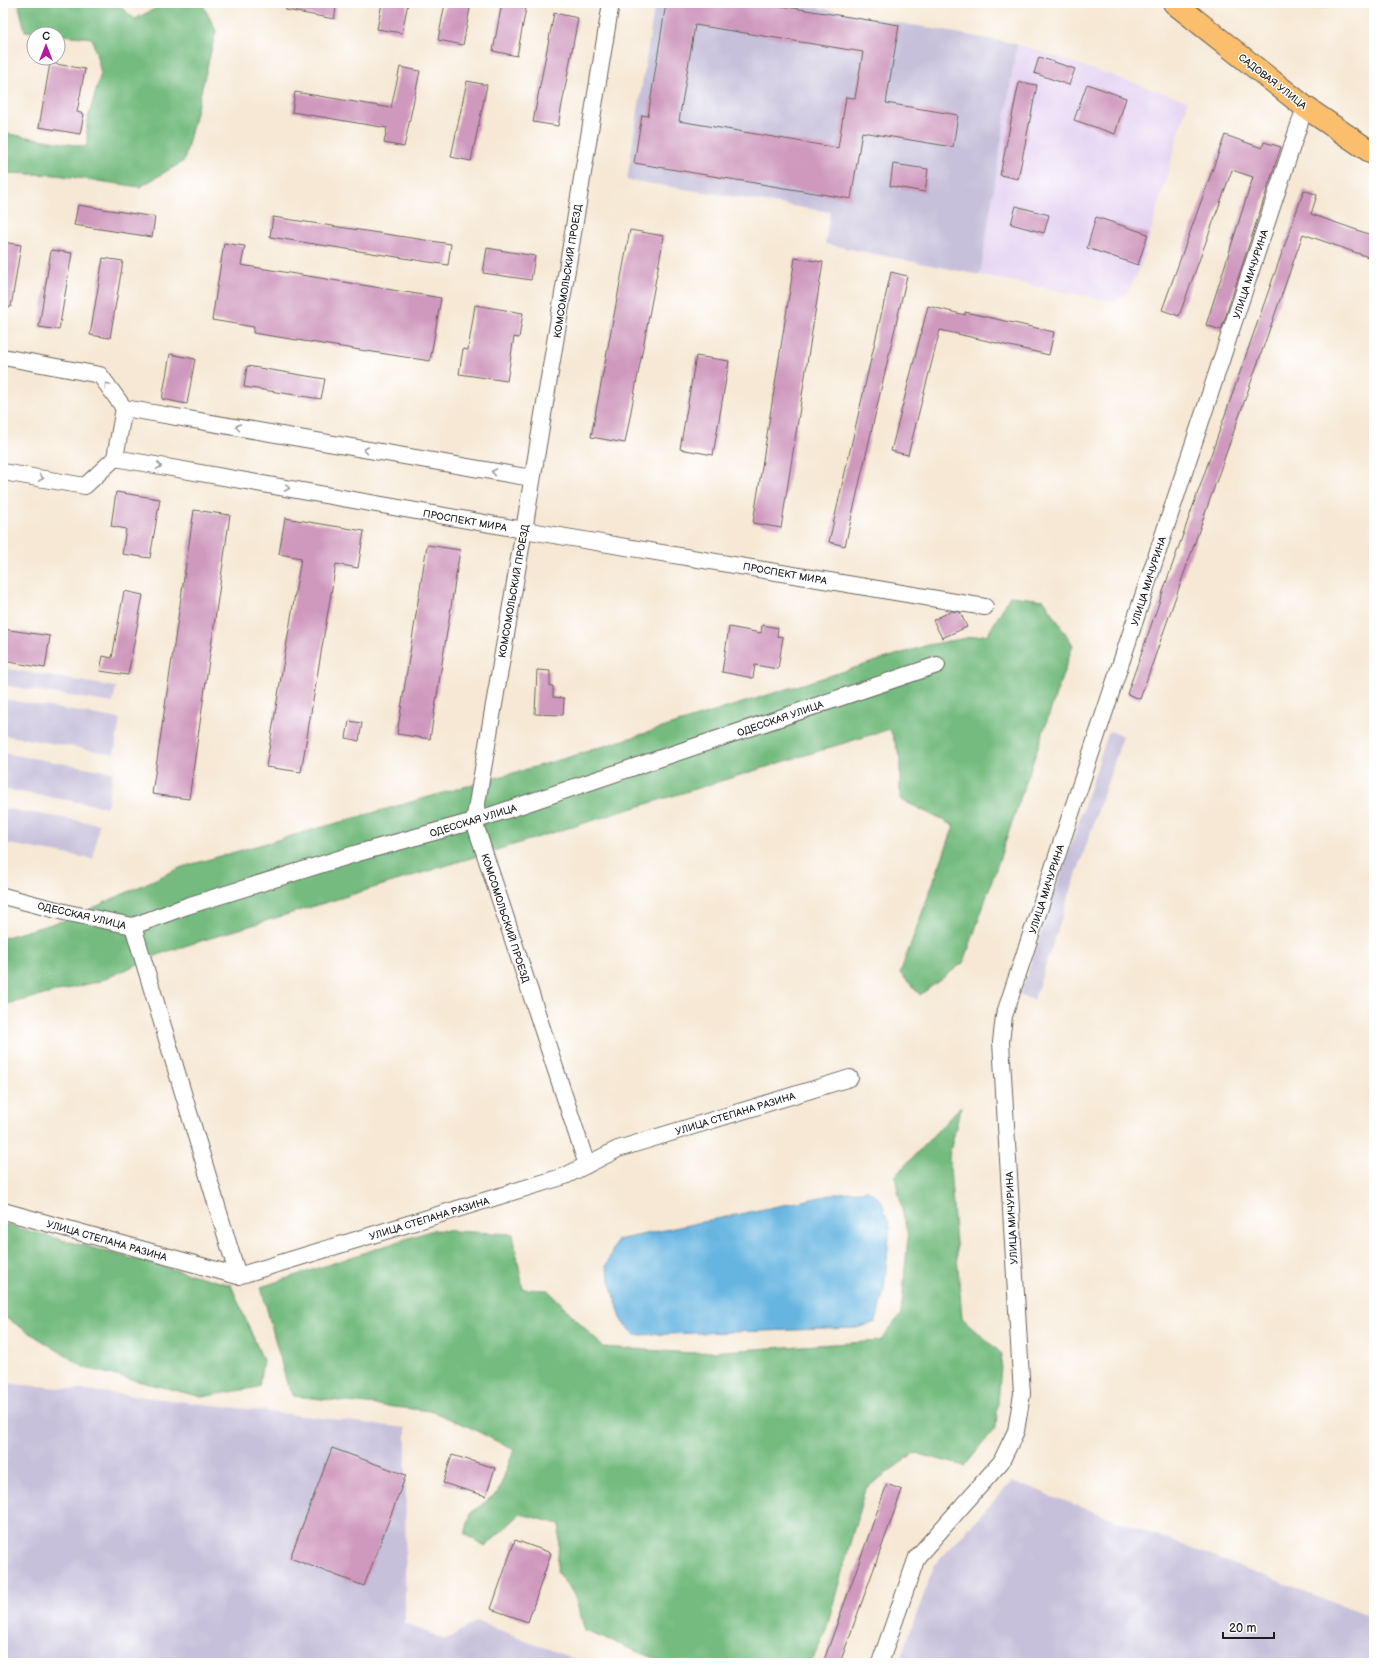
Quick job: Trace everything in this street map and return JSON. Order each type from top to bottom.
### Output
[{"type":"main road","name":"САДОВАЯ УЛИЦА","points":[[1174,3],[1305,107],[1374,154]]},
{"type":"street","name":"КОМСОМОЛЬСКИЙ ПРОЕЗД","points":[[587,1165],[474,821],[524,530],[611,3]]},
{"type":"street","name":"УЛИЦА МИЧУРИНА","points":[[880,1663],[917,1557],[1001,1462],[1016,1432],[1022,1394],[1001,1042],[1004,1016],[1305,107]]},
{"type":"street","points":[[3,357],[100,375],[124,408],[532,478]]},
{"type":"street","points":[[3,472],[85,486],[115,458],[124,408]]},
{"type":"street","name":"ПРОСПЕКТ МИРА","points":[[115,458],[524,530],[985,607]]},
{"type":"street","name":"ОДЕССКАЯ УЛИЦА","points":[[3,896],[68,913],[133,926],[187,906],[358,853],[474,821],[937,665]]},
{"type":"street","points":[[133,926],[238,1276]]},
{"type":"street","name":"УЛИЦА СТЕПАНА РАЗИНА","points":[[3,1211],[238,1276],[565,1176],[618,1149],[850,1078]]},
{"type":"shaded area","points":[[655,3],[790,3],[1017,44],[980,275],[825,244],[830,212],[627,180]]},
{"type":"shaded area","points":[[1017,44],[1188,101],[1142,263],[1128,292],[1115,302],[980,275]]},
{"type":"shaded area","points":[[3,668],[116,687],[113,703],[3,685]]},
{"type":"shaded area","points":[[3,699],[120,719],[114,754],[3,735]]},
{"type":"shaded area","points":[[1109,731],[1123,736],[1034,1000],[1020,996]]},
{"type":"shaded area","points":[[3,753],[113,772],[107,807],[3,789]]},
{"type":"shaded area","points":[[3,808],[99,824],[93,859],[3,843]]},
{"type":"shaded area","points":[[3,1383],[94,1391],[406,1428],[405,1623],[445,1640],[477,1621],[584,1663],[3,1663]]},
{"type":"shaded area","points":[[1012,1481],[1374,1617],[1374,1663],[899,1663],[934,1566]]},
{"type":"green space","points":[[21,3],[116,3],[135,19],[166,3],[202,3],[216,31],[184,161],[140,187],[57,175],[5,173],[3,167],[3,133],[87,147],[87,122],[101,73],[92,38],[66,35],[66,26],[26,26],[25,31],[19,6]]},
{"type":"green space","points":[[1297,3],[1352,3],[1307,9]]},
{"type":"green space","points":[[1010,596],[1044,600],[1073,645],[964,962],[920,995],[900,973],[954,826],[900,799],[900,757],[890,729],[165,952],[100,981],[3,1005],[3,938],[69,919],[182,867],[566,758],[928,645],[988,634]]},
{"type":"green space","points":[[961,1106],[949,1156],[962,1318],[1002,1354],[996,1427],[965,1466],[914,1453],[865,1489],[826,1630],[811,1663],[667,1663],[585,1631],[574,1594],[557,1572],[560,1524],[520,1514],[485,1547],[465,1534],[471,1513],[498,1492],[514,1450],[467,1426],[431,1411],[294,1396],[287,1384],[261,1287],[433,1230],[513,1234],[523,1289],[548,1290],[603,1347],[692,1353],[880,1341],[901,1314],[908,1237],[895,1176]]},
{"type":"green space","points":[[3,1224],[231,1285],[263,1360],[259,1387],[202,1397],[85,1368],[3,1317]]},
{"type":"water","points":[[868,1190],[881,1200],[890,1227],[884,1290],[876,1322],[857,1328],[636,1335],[622,1322],[606,1266],[617,1240],[840,1193]]},
{"type":"building","points":[[286,3],[337,3],[334,19],[286,10]]},
{"type":"building","points":[[382,3],[408,3],[402,33],[377,29]]},
{"type":"building","points":[[445,3],[471,3],[463,45],[438,40]]},
{"type":"building","points":[[502,3],[526,8],[517,56],[493,51]]},
{"type":"building","points":[[666,3],[763,3],[899,25],[886,103],[958,115],[953,147],[862,132],[851,199],[634,163],[642,115],[648,116]],"holes":[[[695,25],[863,52],[855,98],[846,97],[838,148],[679,121]]]},
{"type":"building","points":[[554,13],[578,18],[558,126],[533,122]]},
{"type":"building","points":[[1039,57],[1075,69],[1069,85],[1034,73]]},
{"type":"building","points":[[49,66],[66,66],[85,69],[77,112],[84,114],[80,134],[39,127]]},
{"type":"building","points":[[400,67],[420,71],[404,147],[384,143],[387,128],[292,112],[295,92],[391,108]]},
{"type":"building","points":[[467,81],[487,85],[471,161],[451,157]]},
{"type":"building","points":[[1019,82],[1037,85],[1018,179],[1000,175]]},
{"type":"building","points":[[1087,84],[1126,98],[1115,134],[1074,120]]},
{"type":"building","points":[[1225,135],[1262,148],[1264,142],[1281,147],[1221,330],[1206,325],[1253,177],[1232,170],[1179,316],[1162,310]]},
{"type":"building","points":[[893,164],[928,169],[925,192],[890,186]]},
{"type":"building","points":[[1304,190],[1317,195],[1311,214],[1374,236],[1374,259],[1303,234],[1140,699],[1127,694]]},
{"type":"building","points":[[78,205],[155,217],[152,237],[74,225]]},
{"type":"building","points":[[1016,206],[1049,215],[1044,233],[1011,224]]},
{"type":"building","points":[[273,217],[451,244],[448,265],[270,237]]},
{"type":"building","points":[[1096,217],[1148,234],[1138,265],[1087,248]]},
{"type":"building","points":[[630,230],[664,236],[625,443],[591,437]]},
{"type":"building","points":[[3,242],[21,245],[11,307],[3,307]]},
{"type":"building","points":[[224,243],[245,246],[241,265],[441,298],[430,361],[253,333],[254,327],[212,320]]},
{"type":"building","points":[[487,248],[535,256],[531,280],[483,273]]},
{"type":"building","points":[[51,250],[72,253],[59,330],[39,327]]},
{"type":"building","points":[[103,258],[123,261],[110,338],[90,335]]},
{"type":"building","points":[[795,258],[823,262],[781,528],[753,523]]},
{"type":"building","points":[[891,272],[907,276],[845,546],[829,542]]},
{"type":"building","points":[[475,305],[523,313],[519,338],[514,337],[507,381],[459,374],[463,349],[468,350]]},
{"type":"building","points":[[928,306],[965,315],[965,312],[1054,332],[1049,355],[940,330],[908,455],[891,451]]},
{"type":"building","points":[[170,354],[195,359],[187,404],[162,399]]},
{"type":"building","points":[[696,356],[729,361],[713,455],[680,449]]},
{"type":"building","points":[[247,366],[325,379],[321,399],[244,387]]},
{"type":"building","points":[[116,492],[160,499],[150,558],[122,554],[126,529],[111,526]]},
{"type":"building","points":[[194,510],[230,515],[189,799],[152,794]]},
{"type":"building","points":[[285,518],[364,531],[358,568],[336,564],[301,772],[266,767],[301,558],[279,554]]},
{"type":"building","points":[[427,545],[460,550],[430,739],[397,734]]},
{"type":"building","points":[[124,591],[143,595],[128,675],[100,671],[103,656],[112,658]]},
{"type":"building","points":[[952,611],[960,612],[967,627],[942,638],[933,620]]},
{"type":"building","points":[[762,625],[778,628],[777,636],[783,637],[778,669],[755,665],[753,678],[722,672],[729,627],[761,633]]},
{"type":"building","points":[[3,629],[50,636],[45,668],[3,661]]},
{"type":"building","points":[[537,670],[550,671],[550,686],[553,686],[553,697],[564,698],[563,715],[535,714]]},
{"type":"building","points":[[349,721],[362,723],[359,741],[346,738]]},
{"type":"building","points":[[332,1448],[406,1475],[364,1586],[290,1558]]},
{"type":"building","points":[[452,1455],[495,1468],[486,1496],[443,1483]]},
{"type":"building","points":[[887,1484],[902,1490],[840,1663],[823,1663]]},
{"type":"building","points":[[515,1540],[551,1553],[528,1622],[491,1609]]}]
